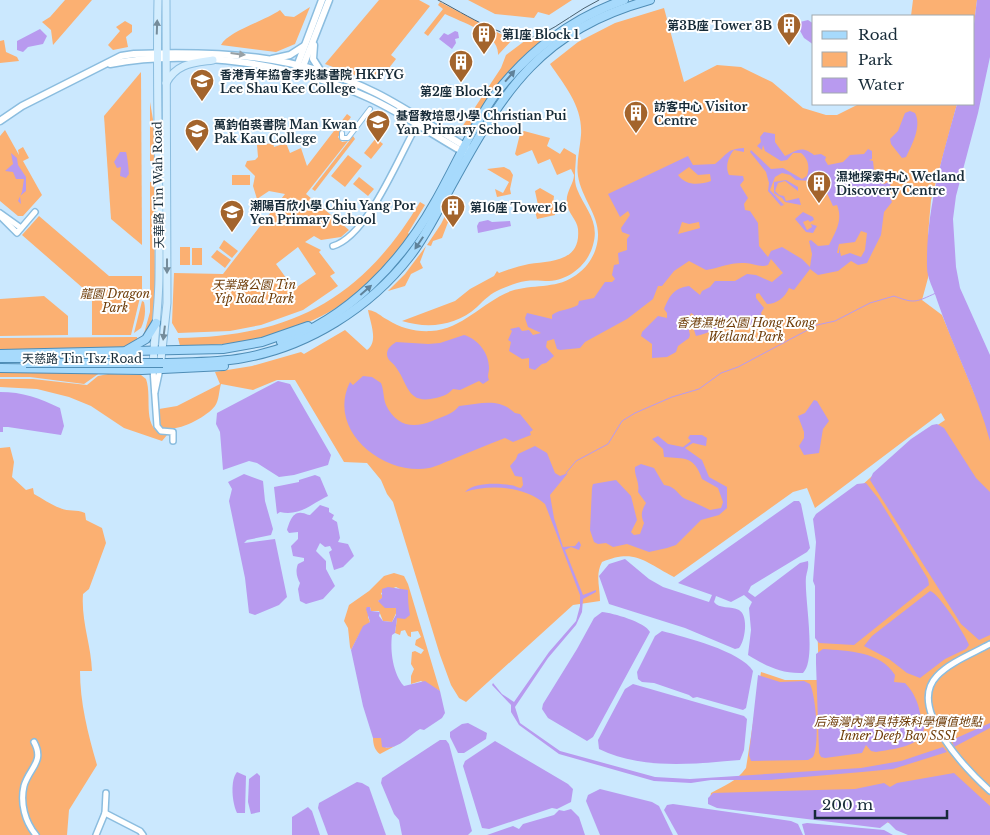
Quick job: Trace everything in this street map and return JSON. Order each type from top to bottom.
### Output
[{"type":"main road","name":"天華路 Tin Wah Road","points":[[158,0],[156,57],[159,291],[156,323],[159,360]]},
{"type":"main road","name":"天華路 Tin Wah Road","points":[[159,360],[167,287],[166,0]]},
{"type":"main road","points":[[0,354],[120,352],[208,368],[246,362],[291,349],[301,341],[349,314],[401,268],[427,230],[465,150],[495,95],[533,54],[576,22],[624,0]]},
{"type":"main road","points":[[274,348],[298,336],[364,292],[394,262],[412,239],[436,200],[443,179],[506,94],[547,52],[596,20],[650,0]]},
{"type":"main road","points":[[165,85],[172,73],[181,66],[213,60]]},
{"type":"main road","points":[[159,360],[205,350],[247,346],[280,336],[326,318]]},
{"type":"main road","points":[[120,352],[140,344],[150,334],[156,323]]},
{"type":"main road","points":[[0,368],[159,360],[231,360],[301,341]]},
{"type":"main road","name":"天慈路 Tin Tsz Road","points":[[0,358],[26,360],[159,360]]},
{"type":"main road","name":"天慈路 Tin Tsz Road","points":[[0,363],[26,360]]},
{"type":"street","points":[[300,66],[305,45],[322,0]]},
{"type":"street","points":[[297,74],[329,0]]},
{"type":"street","points":[[320,23],[312,52],[314,61],[320,71]]},
{"type":"street","points":[[268,59],[290,55],[305,45]]},
{"type":"street","points":[[0,121],[22,106],[128,54],[156,57],[214,52],[268,59],[320,71],[386,98],[465,150]]},
{"type":"street","points":[[166,56],[262,66],[297,74],[360,94],[465,150]]},
{"type":"street","points":[[342,133],[342,138],[348,138],[370,109]]},
{"type":"street","points":[[333,246],[349,237],[371,210],[417,125]]},
{"type":"street","points":[[0,214],[17,233],[35,212]]},
{"type":"street","points":[[0,214],[21,228]]},
{"type":"street","points":[[159,360],[155,392],[157,426],[161,431],[173,432],[174,441]]},
{"type":"street","points":[[990,644],[938,674],[929,687],[928,698],[930,710],[944,738],[965,768],[990,792]]},
{"type":"street","points":[[34,742],[38,752],[37,764],[24,786],[23,799],[28,825],[36,835]]},
{"type":"street","points":[[96,835],[105,813],[106,793]]},
{"type":"street","points":[[105,813],[140,831],[143,835]]},
{"type":"green space","points":[[65,0],[92,0],[53,45],[51,30],[42,22],[50,17]]},
{"type":"green space","points":[[379,0],[419,0],[430,6],[391,55],[396,59],[382,77],[377,73],[370,81],[325,64]]},
{"type":"green space","points":[[468,0],[572,0],[549,15],[538,12],[534,18],[495,14]]},
{"type":"green space","points":[[913,0],[977,0],[975,16],[911,15]]},
{"type":"green space","points":[[440,2],[512,40],[498,55],[493,41],[486,35],[445,14],[428,36],[424,33],[443,9],[438,5]]},
{"type":"green space","points":[[310,7],[295,44],[276,52],[221,45],[231,35],[280,10],[285,16],[294,17]]},
{"type":"green space","name":"香港濕地公園 Hong Kong Wetland Park","points":[[664,8],[684,82],[717,65],[741,67],[772,82],[803,108],[826,115],[837,115],[857,105],[957,105],[931,200],[928,235],[928,278],[922,300],[942,315],[980,407],[990,403],[990,835],[918,835],[882,820],[710,799],[711,793],[734,780],[746,768],[761,672],[785,680],[819,680],[817,617],[860,487],[902,449],[945,420],[941,413],[815,508],[807,488],[793,492],[674,577],[647,562],[632,557],[623,556],[602,562],[598,576],[600,601],[573,605],[466,702],[459,698],[451,685],[440,655],[393,502],[381,480],[367,463],[344,462],[295,380],[277,380],[253,390],[221,384],[216,404],[204,416],[172,429],[164,429],[159,426],[159,409],[177,406],[220,384],[215,372],[252,366],[301,352],[304,354],[345,330],[367,350],[371,346],[373,337],[368,310],[408,329],[431,331],[442,329],[463,320],[511,291],[566,281],[581,271],[591,259],[596,249],[597,226],[578,176],[581,135],[579,115],[572,97],[550,64],[578,42],[615,23]]},
{"type":"green space","points":[[125,21],[132,25],[132,32],[126,37],[128,47],[113,50],[108,45],[120,31],[116,27]]},
{"type":"green space","points":[[545,34],[548,38],[538,46],[469,130],[466,133],[460,130],[501,68],[506,55],[526,40]]},
{"type":"green space","points":[[4,40],[6,52],[17,57],[19,61],[0,63],[0,41]]},
{"type":"green space","points":[[141,72],[142,245],[111,219],[104,116]]},
{"type":"green space","points":[[150,102],[156,137],[154,161],[150,161]]},
{"type":"green space","name":"天業路公園 Tin Yip Road Park","points":[[347,114],[351,117],[338,137],[342,142],[348,141],[306,194],[349,230],[341,237],[321,240],[314,236],[305,242],[321,250],[319,252],[335,273],[330,276],[338,286],[303,310],[261,325],[230,331],[178,333],[172,323],[174,273],[223,274],[285,194],[269,191],[257,199],[253,186],[255,176],[245,166],[247,161],[255,160],[258,157],[257,145],[273,143],[274,147],[286,143],[290,153],[301,148],[307,166]],"holes":[[[298,247],[316,274],[294,289],[276,264]]]},
{"type":"green space","points":[[5,130],[19,155],[18,150],[23,147],[29,158],[23,161],[42,195],[23,216],[18,216],[0,201],[0,136]]},
{"type":"green space","points":[[524,131],[550,138],[547,146],[560,154],[564,148],[576,155],[576,185],[595,229],[591,252],[577,270],[564,278],[514,284],[497,291],[469,313],[451,322],[422,325],[402,321],[455,301],[470,289],[494,276],[497,271],[499,273],[525,265],[563,258],[575,248],[578,240],[578,229],[568,207],[567,200],[574,175],[571,169],[557,175],[550,159],[538,164],[532,150],[517,156],[515,154],[520,134]]},
{"type":"green space","points":[[353,136],[355,139],[315,191],[312,189]]},
{"type":"green space","points":[[376,138],[383,144],[371,159],[364,153]]},
{"type":"green space","points":[[348,155],[362,166],[345,187],[331,176]]},
{"type":"green space","points":[[504,167],[510,170],[513,175],[510,189],[511,194],[497,197],[495,189],[503,193],[509,182],[487,169]]},
{"type":"green space","points":[[232,175],[250,175],[250,185],[232,185]]},
{"type":"green space","points":[[359,177],[374,189],[368,196],[353,184]]},
{"type":"green space","points":[[150,182],[154,182],[155,281],[157,281],[153,323],[143,337],[150,312]]},
{"type":"green space","points":[[540,188],[554,196],[555,215],[537,219],[534,207],[538,205],[535,191]]},
{"type":"green space","points":[[420,202],[425,205],[408,233],[410,235],[393,258],[361,291],[338,307],[314,320],[289,330],[263,337],[209,345],[180,346],[178,338],[218,336],[255,330],[289,320],[320,306],[348,287],[374,264],[398,236]]},
{"type":"green space","points":[[452,202],[455,204],[442,238],[433,241],[431,246],[427,245],[441,224]]},
{"type":"green space","name":"龍園 Dragon Park","points":[[39,216],[109,276],[142,276],[142,289],[131,335],[92,335],[92,296],[22,235]]},
{"type":"green space","points":[[224,240],[238,251],[232,258],[219,248]]},
{"type":"green space","points":[[426,246],[420,262],[423,268],[411,274],[405,286],[388,291],[405,274]]},
{"type":"green space","points":[[180,247],[190,247],[190,265],[180,265]]},
{"type":"green space","points":[[192,248],[202,248],[202,265],[192,265]]},
{"type":"green space","points":[[217,250],[231,260],[225,268],[211,257]]},
{"type":"green space","points":[[44,296],[68,316],[68,335],[0,336],[0,299]]},
{"type":"green space","points":[[142,301],[144,302],[145,315],[141,328],[134,333]]},
{"type":"green space","points":[[137,337],[138,341],[117,349],[0,350],[0,338]]},
{"type":"green space","points":[[0,371],[101,372],[84,384],[30,377],[0,377]]},
{"type":"green space","points":[[108,374],[141,375],[146,379],[150,421],[159,432],[167,435],[162,441],[124,428],[91,406],[69,397],[37,389],[0,387],[0,379],[33,379],[87,385],[98,376]]},
{"type":"green space","points":[[10,447],[14,462],[12,477],[26,490],[33,488],[34,494],[53,505],[85,513],[86,520],[102,528],[106,543],[89,589],[83,594],[83,614],[92,671],[80,671],[80,683],[85,718],[97,765],[69,810],[67,835],[0,835],[0,448]]},
{"type":"green space","points":[[394,573],[404,576],[408,584],[440,691],[421,681],[411,684],[411,676],[414,669],[411,664],[412,652],[415,651],[421,654],[424,650],[415,645],[416,640],[421,637],[418,631],[411,632],[411,637],[408,636],[405,630],[401,631],[400,635],[395,633],[397,618],[401,617],[402,590],[396,587],[381,593],[383,598],[378,601],[398,609],[392,622],[383,621],[379,611],[371,611],[370,607],[368,617],[370,622],[359,635],[351,650],[348,628],[344,621],[349,605],[369,591],[384,576]]},
{"type":"green space","points":[[373,738],[381,738],[386,748],[395,746],[380,754],[374,745]]},
{"type":"water","points":[[977,0],[990,0],[990,57],[978,113],[956,196],[953,219],[956,267],[960,288],[990,355],[990,441],[985,423],[927,271],[927,246],[932,205],[957,105],[975,105],[975,16]]},
{"type":"water","points":[[808,20],[812,23],[812,44],[804,38],[799,29],[800,22]]},
{"type":"water","points":[[40,29],[47,36],[43,44],[28,47],[23,52],[17,50],[17,41]]},
{"type":"water","points":[[455,31],[458,32],[459,38],[455,39],[456,43],[452,49],[439,39],[444,33],[448,35]]},
{"type":"water","points":[[910,111],[915,113],[917,118],[917,129],[906,157],[902,158],[891,144],[890,139],[898,131],[905,113]]},
{"type":"water","points":[[764,132],[775,134],[775,142],[785,156],[799,150],[806,150],[814,155],[821,154],[826,157],[825,160],[828,165],[843,162],[850,155],[864,154],[868,149],[872,151],[872,159],[869,160],[873,161],[875,179],[884,184],[891,181],[889,195],[892,202],[884,212],[881,235],[867,263],[858,265],[851,261],[838,271],[818,275],[810,269],[794,290],[789,288],[780,300],[774,303],[767,304],[759,293],[756,294],[756,298],[764,308],[761,313],[762,316],[751,325],[737,327],[731,323],[696,336],[691,321],[694,315],[691,313],[687,322],[689,338],[678,346],[676,352],[667,357],[652,358],[652,344],[641,336],[642,332],[658,316],[667,318],[667,313],[664,309],[676,290],[689,286],[700,295],[702,291],[710,287],[715,281],[735,281],[747,274],[756,275],[772,282],[783,273],[771,259],[768,265],[765,266],[740,263],[706,270],[689,261],[674,271],[662,286],[658,286],[653,299],[627,319],[585,342],[580,348],[560,350],[557,349],[554,339],[547,341],[546,347],[554,356],[535,370],[529,368],[529,358],[522,359],[509,351],[511,342],[508,340],[512,331],[510,329],[519,327],[522,331],[529,330],[533,335],[541,333],[528,327],[525,318],[527,313],[552,319],[552,315],[575,307],[579,301],[594,298],[605,282],[612,282],[615,279],[612,275],[614,265],[619,264],[618,253],[627,250],[627,239],[630,235],[622,232],[621,228],[630,215],[628,211],[620,217],[608,194],[688,156],[693,165],[715,164],[728,152],[734,150],[730,156],[727,169],[729,175],[743,176],[744,180],[740,185],[748,198],[744,204],[745,210],[750,211],[758,223],[759,246],[768,257],[771,251],[782,247],[802,259],[810,267],[812,254],[809,241],[811,240],[818,246],[829,245],[839,221],[837,205],[833,206],[826,191],[828,185],[825,182],[796,180],[790,175],[782,173],[775,177],[770,190],[784,205],[781,206],[768,191],[769,183],[766,172],[750,152],[751,150],[771,169],[783,168],[802,179],[807,176],[808,163],[801,153],[793,153],[787,160],[781,161],[765,151],[763,145],[762,150],[757,146],[761,142],[760,137]],"holes":[[[689,167],[698,175],[710,174],[711,181],[697,184],[689,183],[678,175]],[[682,222],[689,224],[699,222],[700,228],[678,234]],[[861,231],[867,233],[865,250],[861,257],[850,253],[841,256],[839,247],[839,253],[837,253],[839,244],[855,242]]]},
{"type":"water","points":[[744,148],[744,152],[734,150],[738,149]]},
{"type":"water","points":[[120,152],[126,152],[129,174],[126,178],[120,176],[121,167],[117,168],[114,162]]},
{"type":"water","points":[[11,153],[17,158],[18,165],[26,177],[26,191],[20,196],[24,179],[16,179],[13,172],[5,171],[13,164]]},
{"type":"water","points":[[786,180],[798,187],[798,191],[785,181],[778,183],[775,191],[779,195],[784,196],[786,201],[799,198],[801,205],[785,202],[774,193],[774,182]]},
{"type":"water","points":[[803,212],[813,217],[814,220],[810,222],[808,220],[803,222],[807,230],[812,227],[811,224],[817,226],[813,233],[806,232],[795,219]]},
{"type":"water","points":[[488,220],[492,222],[510,221],[511,226],[478,233],[477,226],[479,222]]},
{"type":"water","points":[[464,335],[478,343],[485,352],[489,368],[489,380],[483,384],[479,381],[460,390],[453,389],[439,397],[426,399],[414,396],[387,356],[389,348],[396,342],[440,343]]},
{"type":"water","points":[[363,376],[372,377],[381,383],[385,402],[390,412],[406,424],[418,425],[425,423],[447,415],[459,406],[496,403],[520,414],[533,430],[530,432],[531,435],[513,442],[505,438],[429,468],[411,469],[394,465],[377,457],[363,446],[352,432],[346,417],[345,400],[350,382],[353,385]]},
{"type":"water","points":[[278,381],[290,384],[331,455],[328,465],[294,475],[279,477],[257,463],[249,461],[223,470],[220,432],[216,424],[217,413]]},
{"type":"water","points":[[0,392],[31,396],[60,408],[64,426],[61,435],[8,427],[3,427],[3,432],[0,432]]},
{"type":"water","points":[[814,400],[817,401],[829,421],[823,429],[819,453],[804,455],[799,446],[804,438],[804,432],[798,416],[805,413]]},
{"type":"water","points":[[937,424],[944,428],[976,478],[990,492],[990,635],[979,640],[961,624],[870,480],[873,473],[911,439],[932,425]]},
{"type":"water","points":[[690,435],[702,435],[707,438],[706,446],[693,443],[685,448],[702,460],[709,477],[727,487],[727,508],[719,515],[701,520],[676,545],[667,548],[649,552],[627,544],[613,547],[606,543],[598,544],[594,542],[590,530],[593,484],[616,480],[631,496],[637,520],[631,532],[634,535],[640,534],[644,523],[642,513],[646,503],[638,492],[635,467],[641,464],[654,468],[664,485],[672,488],[685,499],[710,510],[721,508],[723,502],[718,488],[702,479],[692,462],[664,457],[663,449],[652,439],[658,436],[668,444],[683,447],[691,441],[688,438]]},
{"type":"water","points":[[535,446],[547,453],[555,473],[560,476],[568,473],[550,495],[554,518],[563,547],[575,546],[579,541],[581,545],[579,550],[571,547],[565,550],[583,595],[596,590],[596,592],[583,599],[582,612],[576,625],[548,658],[515,707],[520,723],[560,751],[655,777],[690,779],[861,768],[901,761],[943,747],[947,752],[893,769],[769,780],[711,780],[691,783],[654,781],[559,754],[519,725],[511,712],[511,705],[492,685],[493,683],[502,694],[514,702],[549,652],[576,621],[580,606],[580,595],[545,504],[527,493],[506,488],[485,488],[465,492],[474,486],[486,484],[505,484],[521,488],[523,485],[522,477],[515,476],[510,466],[518,454]]},
{"type":"water","points":[[244,474],[263,481],[265,501],[273,529],[271,535],[247,540],[244,543],[275,539],[287,597],[279,605],[255,615],[249,613],[245,578],[229,501],[232,489],[228,482]]},
{"type":"water","points":[[315,475],[320,477],[328,496],[300,511],[280,512],[277,514],[274,487],[299,482],[299,480]]},
{"type":"water","points":[[866,483],[878,498],[928,579],[929,585],[854,645],[819,643],[815,638],[815,586],[813,581],[816,542],[813,519],[816,514],[857,484]]},
{"type":"water","points":[[794,501],[799,501],[801,504],[810,548],[807,552],[751,586],[748,592],[755,597],[800,563],[808,561],[806,586],[810,642],[807,666],[803,673],[788,672],[774,668],[748,655],[751,630],[749,608],[752,602],[744,595],[731,602],[716,596],[714,602],[719,606],[739,610],[744,617],[744,634],[741,645],[735,649],[685,628],[609,604],[599,576],[609,564],[625,559],[649,579],[663,587],[709,602],[712,595],[678,583]]},
{"type":"water","points":[[320,505],[329,508],[329,512],[334,515],[332,519],[337,522],[340,538],[338,542],[348,544],[354,556],[343,567],[334,570],[329,552],[332,550],[330,546],[325,547],[320,543],[316,551],[326,561],[326,569],[335,586],[323,599],[306,604],[300,601],[298,589],[300,583],[297,577],[298,564],[304,561],[304,558],[293,556],[291,546],[298,539],[298,532],[289,533],[287,530],[293,516],[299,513],[310,515]]},
{"type":"water","points":[[388,587],[408,590],[410,615],[405,619],[397,618],[395,633],[392,635],[391,648],[397,675],[404,686],[425,681],[440,691],[445,713],[442,718],[424,730],[420,729],[398,745],[388,748],[382,747],[381,738],[373,738],[363,706],[351,650],[363,626],[370,622],[367,607],[370,607],[371,611],[380,612],[379,616],[383,621],[392,622],[396,615],[396,608],[385,608],[378,601],[382,598],[382,589]]},
{"type":"water","points":[[930,591],[945,606],[969,645],[966,649],[945,659],[920,678],[907,673],[889,659],[864,646],[872,636]]},
{"type":"water","points":[[602,612],[621,616],[636,622],[647,628],[650,632],[593,737],[587,741],[548,718],[542,709],[543,704],[594,618]]},
{"type":"water","points":[[662,631],[725,651],[747,664],[753,671],[746,708],[743,710],[697,697],[693,698],[654,683],[642,682],[638,679],[637,672],[655,636]]},
{"type":"water","points":[[823,649],[863,654],[881,661],[889,667],[895,675],[894,682],[905,683],[916,701],[923,721],[924,729],[922,735],[911,744],[889,750],[871,751],[866,745],[862,753],[821,757],[819,753],[816,654]]},
{"type":"water","points":[[758,675],[780,682],[804,681],[810,684],[814,699],[816,721],[816,742],[813,757],[808,760],[751,761],[749,755]]},
{"type":"water","points":[[633,684],[744,716],[747,719],[744,750],[740,760],[686,764],[650,763],[615,756],[599,749],[598,740],[625,689]]},
{"type":"water","points":[[468,723],[487,733],[486,739],[464,753],[458,753],[450,737],[450,732],[462,724]]},
{"type":"water","points":[[990,723],[990,728],[954,747],[952,740]]},
{"type":"water","points":[[440,740],[446,740],[449,744],[472,831],[468,835],[402,835],[399,820],[394,814],[381,783],[382,778]]},
{"type":"water","points":[[495,741],[568,784],[573,789],[571,802],[557,809],[552,808],[489,829],[482,828],[463,766],[465,761]]},
{"type":"water","points":[[237,772],[246,776],[245,813],[237,813],[234,804],[233,780]]},
{"type":"water","points":[[257,773],[260,776],[260,812],[251,814],[248,802],[249,779]]},
{"type":"water","points":[[954,773],[990,806],[990,835],[908,835],[896,830],[888,822],[880,828],[717,808],[708,804],[708,798],[713,793],[855,789],[884,783],[890,787],[897,783]]},
{"type":"water","points":[[357,782],[369,787],[386,835],[328,835],[318,808],[319,803]]},
{"type":"water","points":[[600,789],[652,802],[659,806],[673,835],[600,835],[586,801],[588,795]]},
{"type":"water","points":[[673,804],[791,821],[798,824],[803,835],[678,835],[664,810],[667,805]]},
{"type":"water","points":[[308,807],[312,811],[320,835],[292,835],[292,817]]},
{"type":"water","points":[[571,809],[579,817],[585,835],[487,835],[513,826],[519,829],[523,824],[554,815],[559,810]]},
{"type":"water","points":[[802,824],[884,830],[893,835],[805,835]]},
{"type":"waterway","points":[[566,473],[576,461],[608,444],[622,421],[635,413],[672,397],[699,389],[721,373],[738,367],[817,325],[835,321],[870,303],[894,296],[915,301],[936,293]]},
{"type":"tram line","points":[[438,0],[474,20],[503,33],[529,38],[548,31],[599,0]]},
{"type":"place","name":"第3B座 Tower 3B","points":[[789,46]]},
{"type":"place","name":"第1座 Block 1","points":[[484,55]]},
{"type":"place","name":"第2座 Block 2","points":[[461,83]]},
{"type":"place","name":"香港青年拹會李兆基書院 HKFYG Lee Shau Kee College","points":[[202,102]]},
{"type":"place","name":"訪客中心 Visitor Centre","points":[[636,134]]},
{"type":"place","name":"基督教培恩小學 Christian Pui Yan Primary School","points":[[378,143]]},
{"type":"place","name":"萬鈞伯裘書院 Man Kwan Pak Kau College","points":[[197,152]]},
{"type":"place","name":"濕地探索中心 Wetland Discovery Centre","points":[[819,204]]},
{"type":"place","name":"第16座 Tower 16","points":[[453,228]]},
{"type":"place","name":"潮陽百欣小學 Chiu Yang Por Yen Primary School","points":[[232,233]]},
{"type":"park label","name":"后海灣內灣具特殊科學價值地點 Inner Deep Bay SSSI","points":[[898,728]]}]
